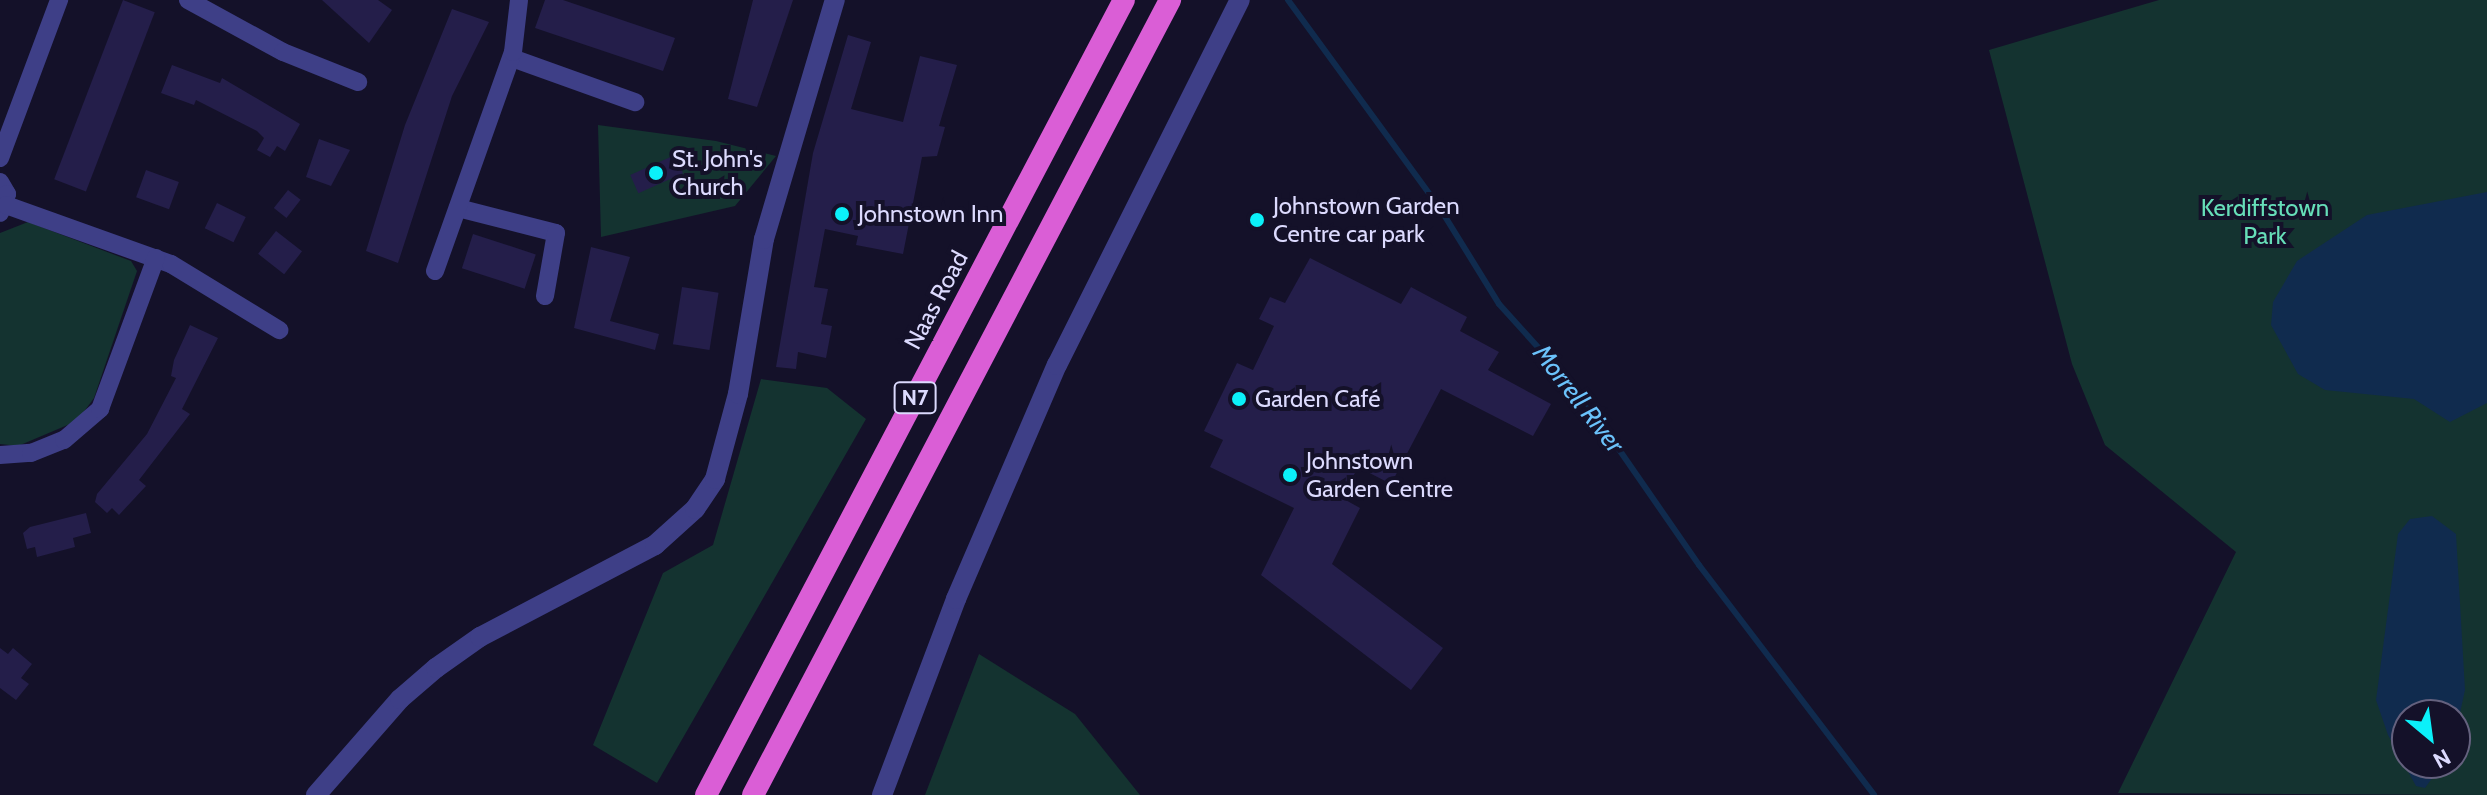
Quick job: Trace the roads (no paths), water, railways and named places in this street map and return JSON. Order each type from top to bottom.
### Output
[{"type":"highway","name":"Naas Road","points":[[706,795],[1124,0]]},
{"type":"highway","name":"N7","points":[[753,795],[1170,0]]},
{"type":"street","points":[[0,158],[59,0]]},
{"type":"street","points":[[188,0],[283,52],[358,82]]},
{"type":"street","points":[[435,271],[512,58],[519,0]]},
{"type":"street","points":[[316,795],[400,699],[436,668],[480,637],[655,545],[695,509],[715,479],[743,372],[764,239],[835,0]]},
{"type":"street","points":[[882,795],[956,599],[1057,365],[1240,0]]},
{"type":"street","points":[[512,58],[635,102]]},
{"type":"street","points":[[0,182],[3,209],[156,258],[227,293],[279,330]]},
{"type":"street","points":[[458,208],[556,233],[545,296]]},
{"type":"street","points":[[0,455],[31,453],[64,440],[100,409],[156,258]]},
{"type":"water","points":[[2487,192],[2487,403],[2450,422],[2414,399],[2325,390],[2298,374],[2271,325],[2273,302],[2297,261],[2367,215]]},
{"type":"water","points":[[2432,516],[2456,534],[2465,690],[2463,699],[2391,699],[2391,740],[2376,700],[2398,534],[2410,519]]},
{"type":"water","points":[[2412,779],[2431,779],[2425,788],[2416,786]]},
{"type":"waterway","name":"Morrell River","points":[[1288,0],[1441,210],[1499,304],[1582,396],[1699,565],[1874,795]]},
{"type":"place","name":"St. John's Church","points":[[656,173]]},
{"type":"place","name":"Johnstown Inn","points":[[842,214]]},
{"type":"place","name":"Johnstown Garden Centre car park","points":[[1257,220]]},
{"type":"place","name":"Garden Café","points":[[1239,399]]},
{"type":"place","name":"Johnstown Garden Centre","points":[[1290,475]]},
{"type":"park label","name":"Kerdiffstown Park","points":[[2265,222]]}]
